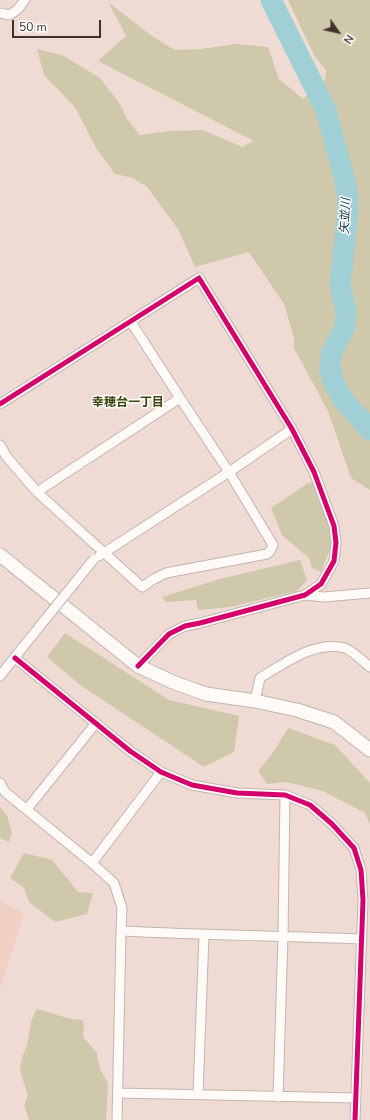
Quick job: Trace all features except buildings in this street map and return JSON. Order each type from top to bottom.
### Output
[{"type":"street","points":[[0,13],[10,15],[17,10],[25,0]]},
{"type":"street","points":[[0,404],[199,278],[292,429],[314,472],[334,526],[336,543],[334,562],[321,584],[305,595],[185,626],[169,634],[138,666]]},
{"type":"street","points":[[0,445],[6,456],[37,492],[142,587],[166,573],[267,554],[273,545],[229,472],[131,322]]},
{"type":"street","points":[[37,492],[180,398]]},
{"type":"street","points":[[0,676],[94,559],[229,472],[292,429]]},
{"type":"street","points":[[0,555],[138,666],[175,683],[206,694],[255,701],[297,710],[334,722],[370,750]]},
{"type":"street","points":[[305,595],[324,597],[370,593]]},
{"type":"street","points":[[255,701],[260,678],[293,658],[325,646],[347,648],[370,667]]},
{"type":"street","points":[[15,658],[130,751],[161,772],[192,786],[237,793],[285,795],[310,805],[332,824],[354,848],[361,870],[363,900],[356,1120]]},
{"type":"street","points":[[27,809],[96,723]]},
{"type":"street","points":[[92,863],[161,772]]},
{"type":"street","points":[[0,783],[5,792],[92,863],[114,883],[122,908],[117,1120]]},
{"type":"street","points":[[278,1097],[284,936],[285,795]]},
{"type":"street","points":[[122,931],[204,935],[362,939]]},
{"type":"street","points":[[198,1094],[204,935]]},
{"type":"street","points":[[118,1093],[356,1098]]},
{"type":"shaded area","points":[[288,0],[370,0],[370,490],[351,478],[328,411],[294,348],[294,338],[284,304],[249,252],[195,267],[178,229],[147,187],[133,178],[115,174],[96,148],[75,107],[44,75],[37,49],[62,55],[100,78],[120,104],[127,119],[140,135],[170,131],[203,130],[242,147],[254,141],[98,61],[126,36],[108,2],[152,36],[175,50],[201,49],[236,44],[268,47],[279,79],[303,99],[325,80],[326,70],[314,55]]},
{"type":"shaded area","points":[[319,481],[339,527],[321,572],[312,568],[309,558],[282,535],[271,508],[308,483]]},
{"type":"shaded area","points":[[300,560],[307,580],[297,591],[230,607],[198,610],[196,600],[166,602],[162,597],[220,579]]},
{"type":"shaded area","points":[[65,633],[169,700],[239,716],[234,752],[204,767],[80,685],[47,657]]},
{"type":"shaded area","points":[[288,728],[335,745],[370,783],[370,824],[365,813],[323,791],[286,782],[267,784],[258,771],[272,754]]},
{"type":"shaded area","points":[[0,807],[7,815],[12,833],[9,842],[0,838]]},
{"type":"shaded area","points":[[24,853],[52,860],[78,892],[93,893],[87,914],[55,922],[29,902],[24,888],[10,878]]},
{"type":"shaded area","points":[[0,900],[24,914],[0,989]]},
{"type":"shaded area","points":[[37,1009],[71,1019],[82,1020],[84,1025],[83,1037],[97,1053],[100,1069],[108,1083],[106,1120],[29,1120],[24,1105],[28,1095],[20,1071],[22,1057],[27,1046],[31,1021]]},
{"type":"waterway","name":"矢並川","points":[[271,0],[326,110],[347,189],[348,210],[340,286],[346,310],[346,319],[345,327],[331,354],[330,369],[334,383],[343,399],[370,430]]},
{"type":"cycle path","points":[[0,404],[199,278],[292,429],[314,472],[334,526],[336,543],[334,561],[321,584],[305,595],[185,626],[169,634],[138,666]]},
{"type":"cycle path","points":[[15,658],[130,751],[161,772],[192,785],[237,793],[285,795],[310,805],[332,824],[354,848],[361,870],[363,900],[355,1120]]},
{"type":"district","name":"幸穂台一丁目","points":[[128,403]]}]
